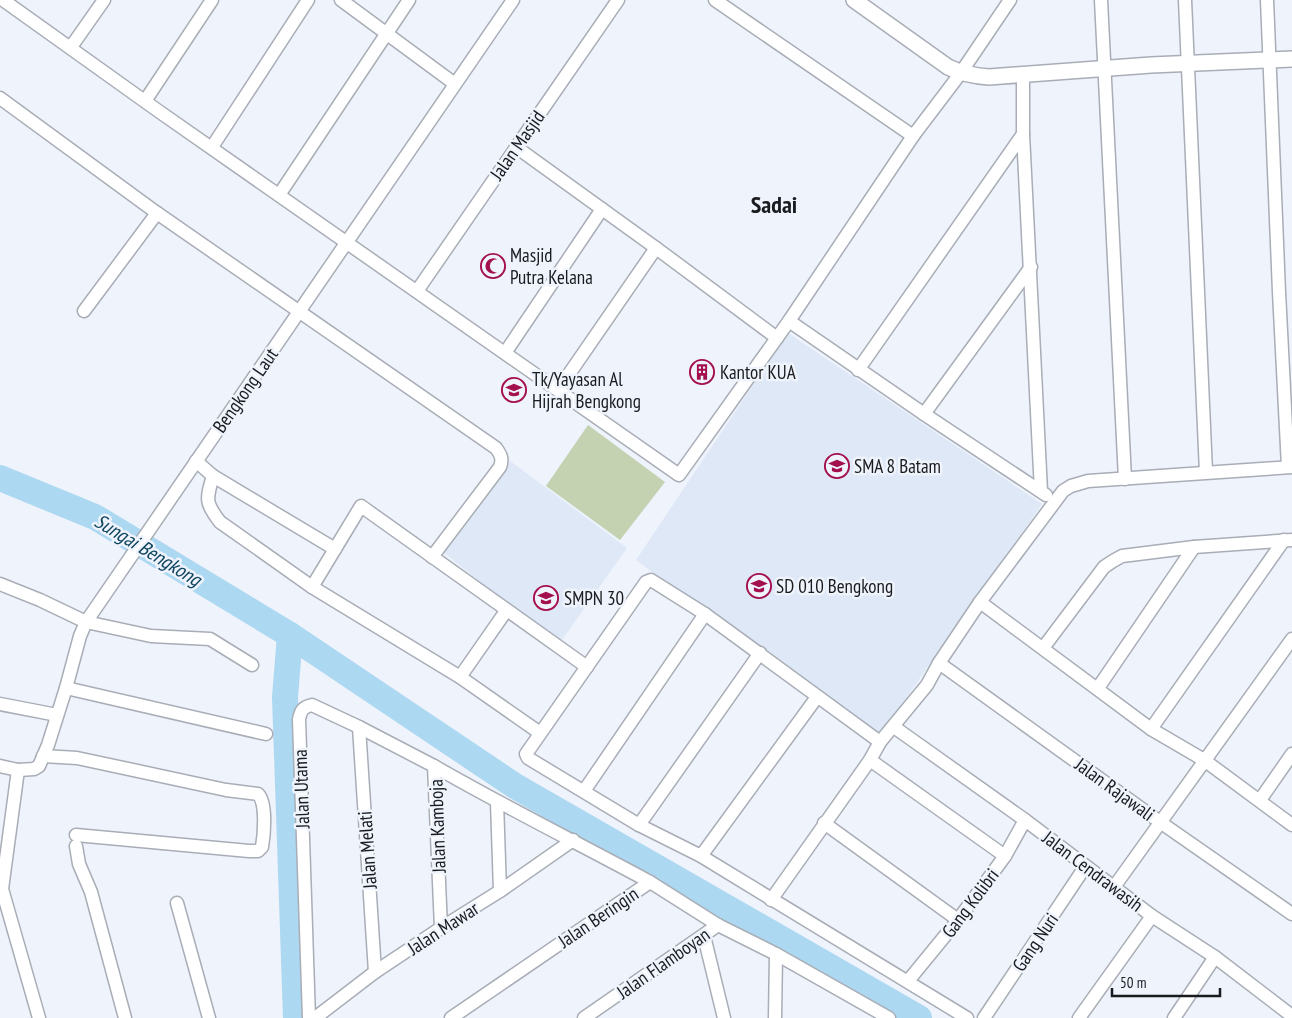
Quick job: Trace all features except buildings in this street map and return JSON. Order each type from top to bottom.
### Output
[{"type":"street","points":[[3,0],[144,101],[679,475],[789,321],[913,136],[960,74],[1009,0]]},
{"type":"street","points":[[71,47],[104,0]]},
{"type":"street","points":[[144,101],[212,0]]},
{"type":"street","points":[[212,147],[308,0]]},
{"type":"street","points":[[341,0],[387,32],[455,84]]},
{"type":"street","points":[[279,194],[410,0]]},
{"type":"street","name":"Bengkong Laut","points":[[43,756],[86,622],[513,0]]},
{"type":"street","name":"Jalan Masjid","points":[[417,291],[618,0]]},
{"type":"street","points":[[715,0],[913,136]]},
{"type":"street","points":[[854,0],[948,67],[960,74],[982,77],[1292,59]]},
{"type":"street","points":[[1101,0],[1125,479]]},
{"type":"street","points":[[1185,0],[1206,472]]},
{"type":"street","points":[[771,900],[870,760],[880,742],[927,685],[939,663],[980,602],[1054,502],[1071,486],[1080,482],[1290,467],[1267,0]]},
{"type":"street","points":[[1023,75],[1023,134],[1041,492]]},
{"type":"street","points":[[0,98],[157,213],[496,448],[501,455],[500,468],[432,557]]},
{"type":"street","points":[[858,370],[1023,134]]},
{"type":"street","points":[[516,147],[777,338]]},
{"type":"street","points":[[505,353],[602,209]]},
{"type":"street","points":[[84,311],[157,213]]},
{"type":"street","points":[[558,390],[656,248]]},
{"type":"street","points":[[924,414],[1031,267]]},
{"type":"street","points":[[789,321],[858,370],[1054,502]]},
{"type":"street","points":[[196,461],[213,476],[335,549]]},
{"type":"street","points":[[213,476],[208,493],[210,509],[220,522],[312,587],[460,677],[540,733]]},
{"type":"street","points":[[312,587],[361,506],[587,667]]},
{"type":"street","points":[[1043,648],[1104,568],[1113,560],[1132,554],[1288,540]]},
{"type":"street","points":[[1152,729],[1288,540]]},
{"type":"street","points":[[1098,688],[1194,547]]},
{"type":"street","points":[[880,742],[706,614],[654,581],[648,580],[526,752],[528,758],[639,825],[701,856],[967,1018]]},
{"type":"street","points":[[0,584],[40,600],[86,622],[151,636],[210,639],[252,666]]},
{"type":"street","points":[[980,602],[1152,729],[1204,760],[1292,825]]},
{"type":"street","points":[[460,677],[506,611]]},
{"type":"street","points":[[584,791],[706,614]]},
{"type":"street","points":[[1114,886],[1292,639]]},
{"type":"street","points":[[639,825],[760,654]]},
{"type":"street","name":"Jalan Rajawali","points":[[939,663],[1160,822],[1292,914]]},
{"type":"street","points":[[66,688],[266,734]]},
{"type":"street","points":[[701,856],[817,697]]},
{"type":"street","points":[[0,704],[57,715]]},
{"type":"street","name":"Jalan Utama","points":[[309,1018],[299,718],[301,710],[312,705],[434,766]]},
{"type":"street","name":"Jalan Melati","points":[[359,727],[375,972]]},
{"type":"street","name":"Jalan Cendrawasih","points":[[894,727],[1025,820],[1152,916],[1216,957],[1286,1015]]},
{"type":"street","points":[[1260,800],[1292,754]]},
{"type":"street","points":[[0,766],[18,770],[36,768],[43,756],[77,758],[226,790],[258,794],[262,798],[263,837],[262,847],[258,851],[76,841],[79,864],[91,892],[125,1018]]},
{"type":"street","points":[[870,760],[1005,856]]},
{"type":"street","name":"Jalan Kamboja","points":[[434,766],[497,802],[573,840],[650,882]]},
{"type":"street","name":"Jalan Kamboja","points":[[434,766],[441,928]]},
{"type":"street","points":[[18,770],[1,889],[38,1018]]},
{"type":"street","points":[[497,802],[500,891]]},
{"type":"street","name":"Gang Kolibri","points":[[908,981],[958,920],[1005,856],[1025,820]]},
{"type":"street","points":[[824,823],[958,920]]},
{"type":"street","name":"Jalan Mawar","points":[[315,1018],[375,972],[500,891],[573,840]]},
{"type":"street","name":"Gang Nuri","points":[[984,1018],[1085,867]]},
{"type":"street","name":"Jalan Beringin","points":[[451,1018],[650,882],[718,925],[776,954],[889,1018]]},
{"type":"street","points":[[177,903],[208,1018]]},
{"type":"street","points":[[1080,1018],[1152,916]]},
{"type":"street","name":"Jalan Flamboyan","points":[[584,1018],[718,925]]},
{"type":"street","points":[[704,936],[722,1017]]},
{"type":"street","points":[[776,954],[776,1018]]},
{"type":"street","points":[[1174,1018],[1216,957]]},
{"type":"shaded area","points":[[788,333],[1042,504],[878,738],[636,560]]},
{"type":"shaded area","name":"SMPN 30","points":[[510,461],[627,548],[559,644],[443,552]]},
{"type":"green space","points":[[588,425],[665,482],[620,540],[546,486]]},
{"type":"waterway","name":"Sungai Bengkong","points":[[0,478],[95,517],[290,635],[515,786],[919,1018]]},
{"type":"waterway","points":[[290,635],[285,697],[296,1018]]},
{"type":"place","name":"Masjid Putra Kelana","points":[[493,266]]},
{"type":"place","name":"Kantor KUA","points":[[702,372]]},
{"type":"place","name":"Tk/Yayasan Al Hijrah Bengkong","points":[[514,390]]},
{"type":"place","name":"SMA 8 Batam","points":[[837,466]]},
{"type":"place","name":"SD 010 Bengkong","points":[[759,586]]},
{"type":"place","name":"SMPN 30","points":[[546,598]]},
{"type":"district","name":"Sadai","points":[[774,205]]}]
